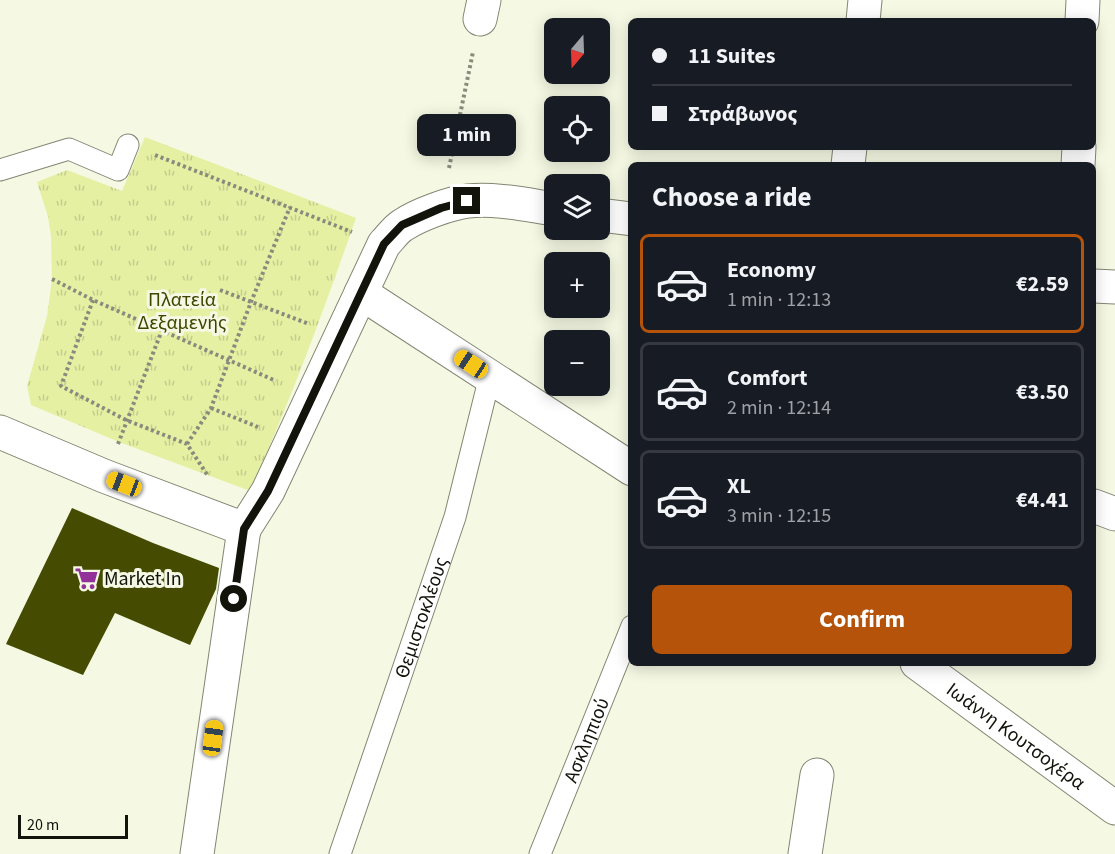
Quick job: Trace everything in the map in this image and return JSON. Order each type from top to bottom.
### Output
[{"type":"street","points":[[863,18],[865,0]]},
{"type":"street","points":[[1082,18],[1083,0]]},
{"type":"street","points":[[196,854],[244,529],[268,491],[384,244],[402,225],[441,208],[467,201],[544,208]]},
{"type":"street","points":[[610,216],[628,218]]},
{"type":"street","points":[[1096,286],[1115,287]]},
{"type":"street","points":[[361,293],[628,466]]},
{"type":"street","points":[[0,432],[104,476],[244,529]]},
{"type":"street","points":[[1096,507],[1115,514]]},
{"type":"street","name":"Ιωάννη Κουτσοχέρα","points":[[921,666],[1115,808]]},
{"type":"street","points":[[805,854],[817,775]]},
{"type":"lane","points":[[0,170],[69,149],[118,170],[128,146]]},
{"type":"lane","name":"Θεμιστοκλέους","points":[[340,854],[455,517],[490,376]]},
{"type":"lane","name":"Ασκληπιού","points":[[540,854],[628,636]]},
{"type":"path","points":[[441,208],[482,9]]},
{"type":"path","points":[[173,162],[384,244]]},
{"type":"path","points":[[187,444],[211,408],[290,207]]},
{"type":"path","points":[[52,279],[93,300],[276,381]]},
{"type":"path","points":[[220,290],[340,337]]},
{"type":"path","points":[[93,300],[61,386],[126,420],[187,444],[212,482]]},
{"type":"path","points":[[119,441],[162,330]]},
{"type":"path","points":[[211,408],[265,430]]},
{"type":"green space","name":"Πλατεία Δεξαμενής","points":[[145,137],[356,218],[306,356],[250,491],[119,442],[31,405],[27,386],[47,316],[52,279],[51,236],[48,217],[37,182],[67,170],[122,191]]},
{"type":"building","name":"Market In","points":[[72,508],[219,568],[216,589],[190,645],[115,613],[83,675],[6,644]]},
{"type":"place","name":"Market In","points":[[86,578]]},
{"type":"route","points":[[234,599],[244,529],[268,491],[384,244],[402,225],[441,208],[467,201]]}]
